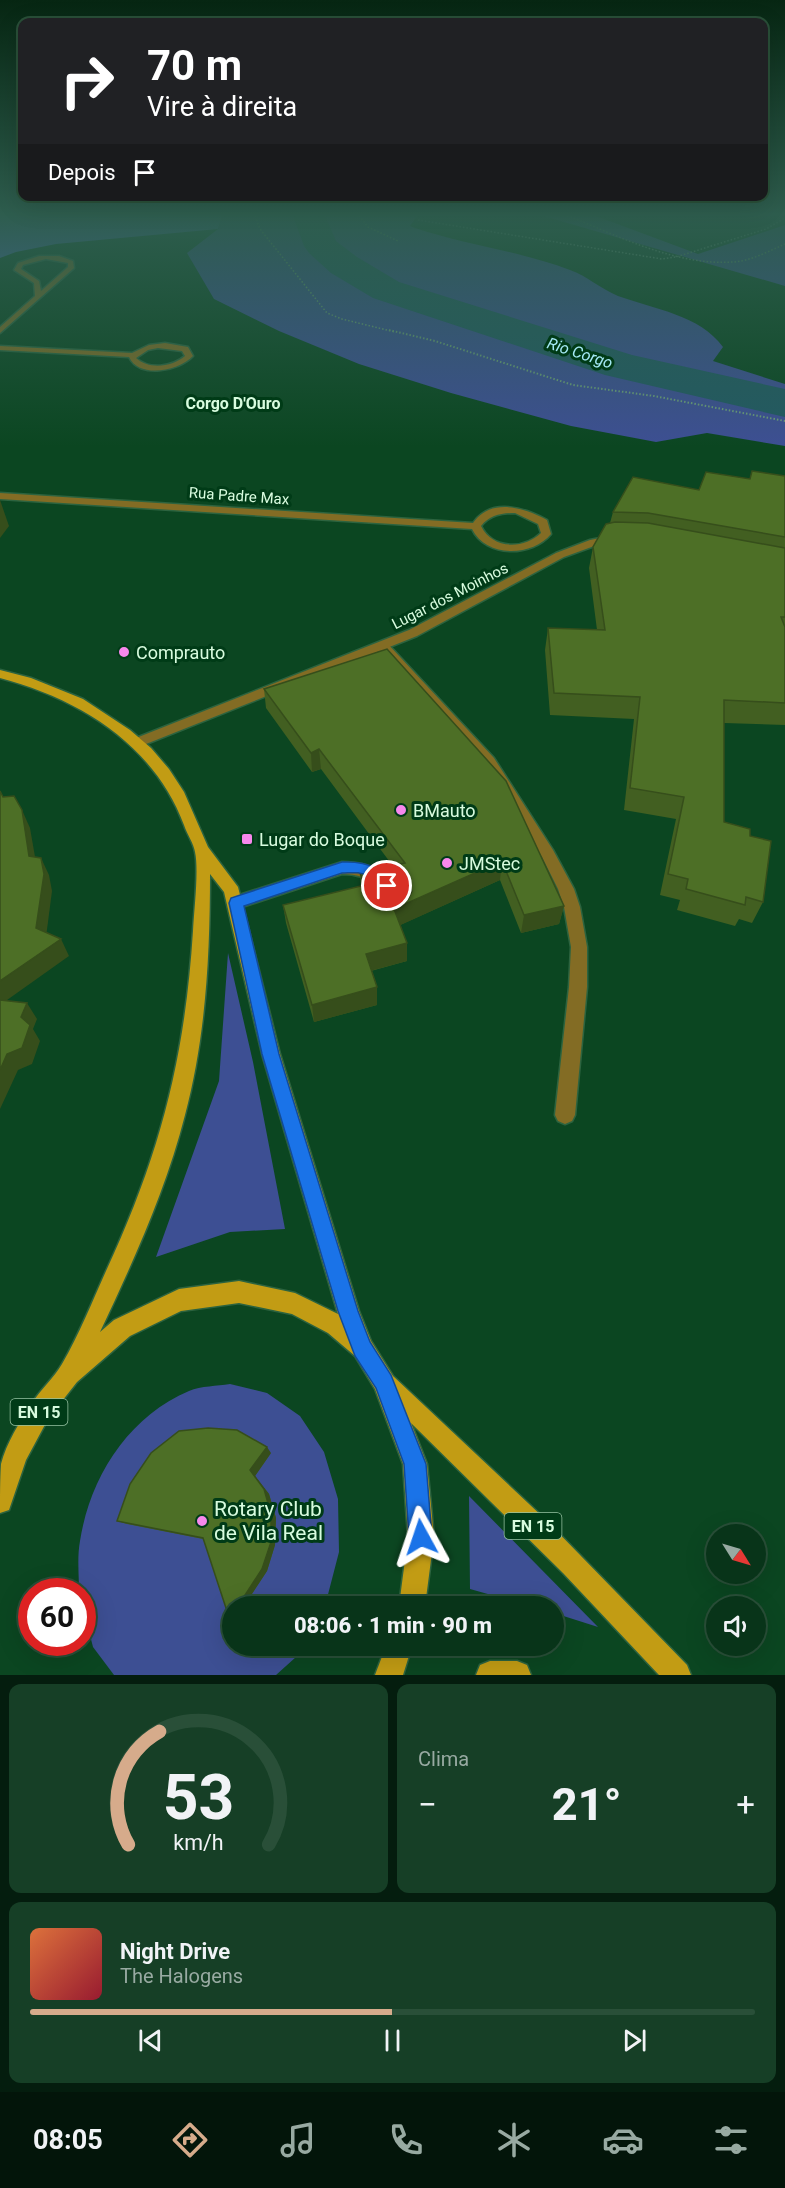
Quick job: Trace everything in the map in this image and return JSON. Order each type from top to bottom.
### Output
[{"type":"main road","points":[[0,674],[35,684],[76,701],[114,723],[166,775],[175,789],[203,852],[220,871],[236,903],[271,1054],[322,1228],[363,1348]]},
{"type":"main road","points":[[69,1374],[148,1202],[176,1113],[185,1074],[199,960],[203,852]]},
{"type":"main road","name":"EN 15","points":[[0,1501],[8,1461],[40,1411],[69,1374],[122,1328],[179,1300],[239,1292],[295,1304],[336,1325],[363,1348],[384,1382],[415,1464],[421,1537],[413,1596]]},
{"type":"main road","name":"EN 15","points":[[384,1382],[447,1441],[626,1619],[676,1675]]},
{"type":"main road","points":[[389,1675],[396,1656]]},
{"type":"main road","points":[[490,1675],[517,1675]]},
{"type":"street","points":[[0,331],[43,291]]},
{"type":"street","points":[[0,348],[134,355],[144,348],[162,345],[185,349],[189,356],[181,363],[154,368],[134,362],[134,355]]},
{"type":"street","name":"Rua Padre Max","points":[[0,496],[476,526]]},
{"type":"street","points":[[515,510],[543,522],[546,534],[542,540],[524,547],[500,546],[482,538],[476,526],[484,516],[493,512],[515,510]]},
{"type":"street","name":"Lugar dos Moinhos","points":[[136,743],[383,646],[425,627],[568,551],[610,538],[626,538]]},
{"type":"street","points":[[383,646],[489,761],[548,854],[566,890],[572,907],[579,947],[578,987],[565,1115]]},
{"type":"street","points":[[236,903],[342,868],[358,867],[374,872],[387,886],[401,910]]},
{"type":"path","points":[[310,291],[327,313],[342,319],[435,341],[573,385],[654,396],[785,421]]},
{"type":"shaded area","points":[[209,291],[608,291],[675,314],[702,327],[723,347],[713,361],[785,384],[785,446],[707,433],[656,442],[571,426],[451,393],[359,364],[279,331],[214,299]]},
{"type":"shaded area","points":[[228,953],[253,1062],[285,1229],[230,1232],[156,1257],[219,1081]]},
{"type":"shaded area","points":[[230,1384],[267,1393],[300,1416],[324,1452],[338,1499],[339,1552],[328,1596],[222,1596],[222,1656],[297,1656],[276,1675],[114,1675],[96,1651],[96,1578],[79,1578],[79,1547],[85,1517],[103,1472],[130,1433],[167,1402],[189,1391]]},
{"type":"shaded area","points":[[469,1496],[598,1627],[564,1616],[564,1596],[495,1596],[470,1589]]},
{"type":"building","points":[[752,471],[785,476],[785,537],[648,513],[613,512],[633,477],[699,490],[706,472],[750,479]]},
{"type":"building","points":[[648,523],[785,548],[785,617],[781,617],[785,627],[785,703],[724,700],[724,822],[750,829],[750,836],[771,841],[763,902],[746,897],[745,905],[686,889],[688,879],[668,874],[684,797],[630,788],[640,697],[554,693],[548,628],[605,630],[593,547],[606,524]]},
{"type":"building","points":[[387,649],[506,781],[564,906],[524,915],[502,861],[394,909],[407,943],[366,954],[377,987],[312,1005],[283,905],[365,885],[360,873],[374,869],[393,898],[408,899],[412,891],[395,865],[405,863],[319,749],[311,753],[264,689]]},
{"type":"building","points":[[0,791],[3,797],[14,796],[22,810],[29,856],[41,858],[44,874],[36,928],[61,939],[0,981]]},
{"type":"building","points":[[0,1000],[27,1003],[21,1017],[30,1025],[22,1048],[7,1054],[0,1070]]},
{"type":"building","name":"Rotary Club de Vila Real","points":[[208,1428],[237,1430],[267,1447],[250,1470],[264,1489],[271,1514],[271,1542],[262,1569],[244,1596],[222,1596],[203,1538],[117,1521],[130,1484],[151,1453],[179,1431]]},
{"type":"waterway","name":"Rio Corgo","points":[[390,291],[621,366],[785,403]]},
{"type":"place","name":"Comprauto","points":[[124,652]]},
{"type":"place","name":"BMauto","points":[[401,810]]},
{"type":"place","name":"Lugar do Boque","points":[[247,839]]},
{"type":"place","name":"JMStec","points":[[447,863]]},
{"type":"place","name":"Rotary Club de Vila Real","points":[[202,1521]]},
{"type":"district","name":"Corgo D'Ouro","points":[[233,403]]},
{"type":"route","points":[[387,886],[374,872],[358,867],[342,868],[236,903],[271,1054],[348,1311],[363,1348],[384,1382],[415,1464],[421,1537]]}]
